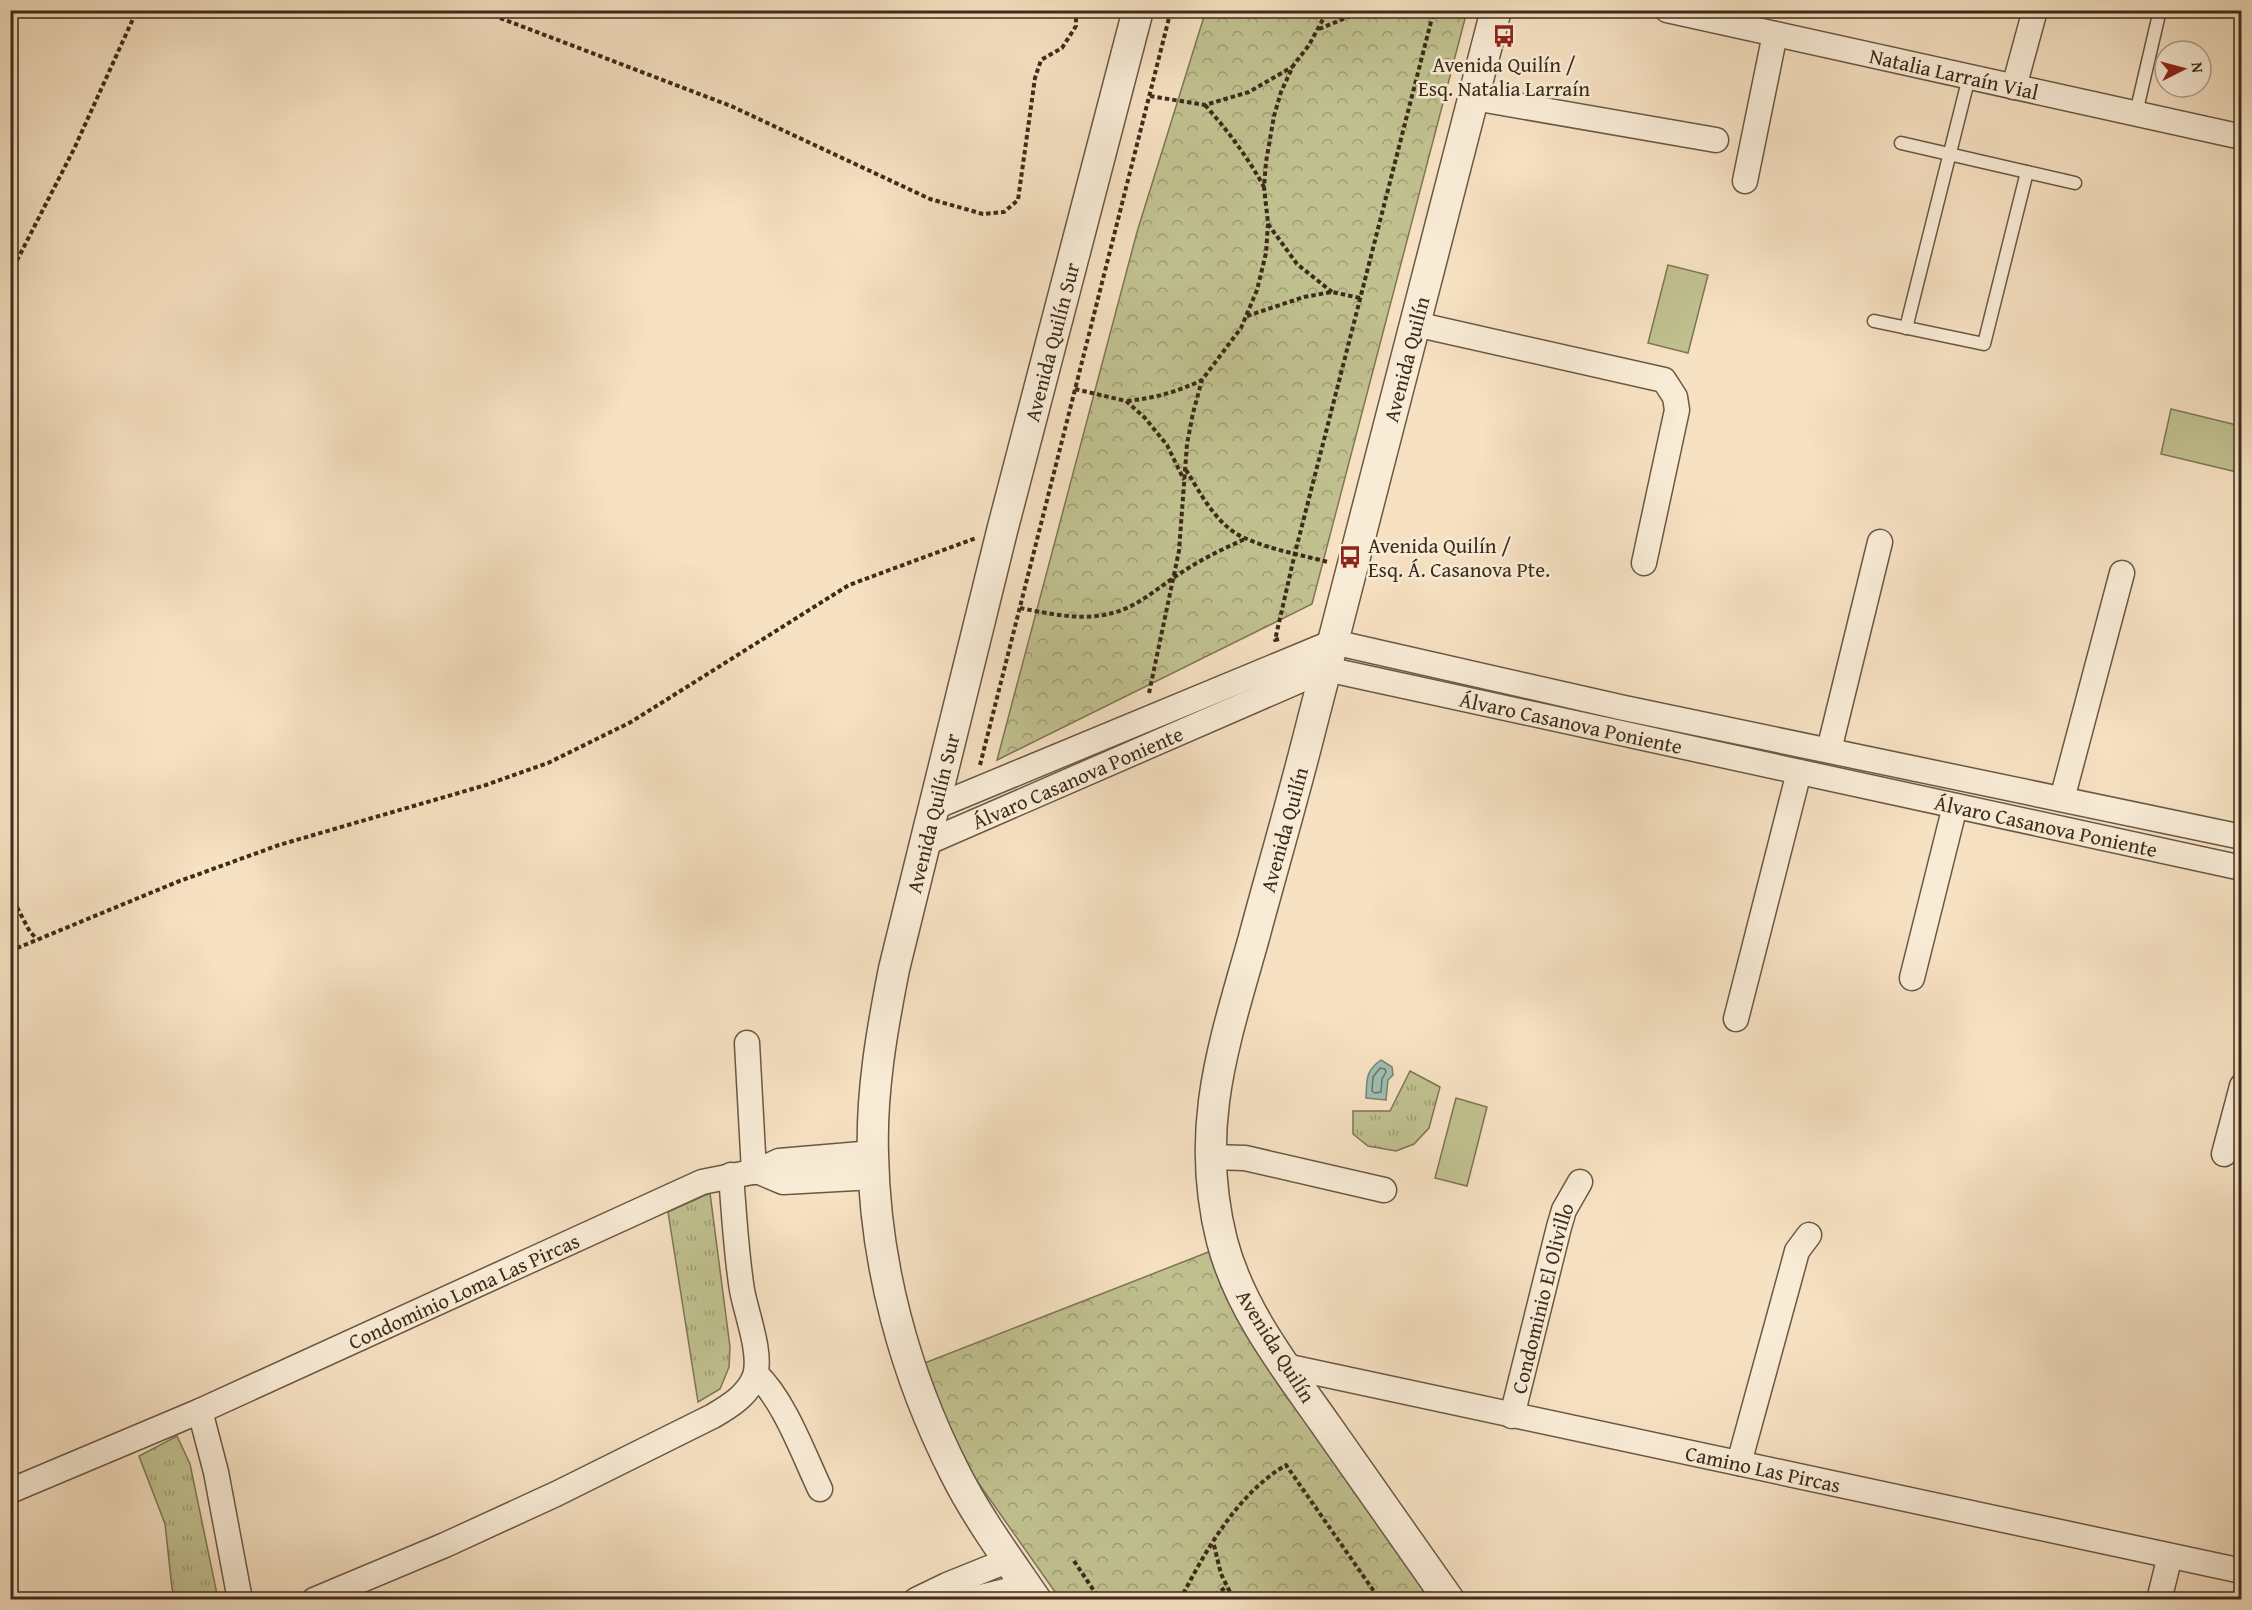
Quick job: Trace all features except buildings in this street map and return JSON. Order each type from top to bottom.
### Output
[{"type":"street","name":"Avenida Quilín Sur","points":[[1031,1593],[956,1475],[930,1420],[909,1364],[884,1263],[873,1165],[875,1094],[882,1030],[894,969],[1002,531],[1138,10]]},
{"type":"street","name":"Avenida Quilín","points":[[1449,1599],[1285,1366],[1256,1321],[1230,1264],[1216,1211],[1210,1156],[1214,1093],[1222,1052],[1320,656],[1352,568],[1496,10]]},
{"type":"street","name":"Natalia Larraín Vial","points":[[1667,10],[2241,136]]},
{"type":"street","points":[[2014,87],[2035,10]]},
{"type":"street","points":[[1745,181],[1775,34]]},
{"type":"street","points":[[1474,98],[1716,140]]},
{"type":"street","points":[[1415,324],[1664,380],[1675,397],[1677,410],[1644,563]]},
{"type":"street","points":[[1829,750],[1880,542]]},
{"type":"street","points":[[2062,799],[2122,573]]},
{"type":"street","name":"Álvaro Casanova Poniente","points":[[935,807],[1320,656],[1612,705],[2241,837]]},
{"type":"street","name":"Álvaro Casanova Poniente","points":[[926,843],[1320,656],[1799,772],[2241,868]]},
{"type":"street","points":[[1736,1019],[1799,772]]},
{"type":"street","points":[[1987,813],[1992,784]]},
{"type":"street","points":[[1912,978],[1954,806]]},
{"type":"street","points":[[314,1599],[445,1545],[556,1494],[713,1416],[733,1404],[748,1389],[756,1374],[756,1352],[742,1290],[737,1249],[747,1173],[747,1043]]},
{"type":"street","points":[[2224,1154],[2241,1086]]},
{"type":"street","points":[[1210,1156],[1245,1158],[1384,1190]]},
{"type":"street","name":"Condominio Loma Las Pircas","points":[[10,1491],[200,1411],[702,1182],[747,1173],[779,1161],[873,1165]]},
{"type":"street","name":"Condominio El Olivillo","points":[[1512,1416],[1564,1210],[1580,1182]]},
{"type":"street","points":[[1739,1463],[1795,1259],[1803,1242],[1809,1236]]},
{"type":"street","name":"Camino Las Pircas","points":[[1285,1366],[2241,1571]]},
{"type":"street","points":[[756,1374],[768,1385],[778,1402],[820,1489]]},
{"type":"street","points":[[200,1411],[216,1473],[240,1599]]},
{"type":"street","points":[[2159,1599],[2170,1556]]},
{"type":"street","points":[[916,1599],[1009,1560]]},
{"type":"street","points":[[969,1599],[1031,1593]]},
{"type":"lane","points":[[2136,113],[2160,10]]},
{"type":"lane","points":[[1906,328],[1969,77]]},
{"type":"lane","points":[[1901,143],[1949,156],[2075,183]]},
{"type":"lane","points":[[1874,321],[1984,344],[2027,172]]},
{"type":"path","points":[[10,273],[74,149],[137,10]]},
{"type":"path","points":[[479,10],[731,106],[930,198],[983,214],[1004,212],[1018,200],[1035,78],[1041,60],[1062,48],[1076,26],[1076,10]]},
{"type":"path","points":[[974,790],[1171,10]]},
{"type":"path","points":[[1149,693],[1182,521],[1185,468],[1193,412],[1202,380],[1241,328],[1257,290],[1266,253],[1268,223],[1264,187],[1266,162],[1281,92],[1293,66],[1328,10]]},
{"type":"path","points":[[1318,29],[1365,10]]},
{"type":"path","points":[[1320,656],[1294,633],[1275,640],[1295,553],[1434,10]]},
{"type":"path","points":[[1149,96],[1204,105],[1249,92],[1293,66]]},
{"type":"path","points":[[1204,105],[1248,157],[1264,187]]},
{"type":"path","points":[[1268,223],[1296,264],[1332,292]]},
{"type":"path","points":[[1246,316],[1304,297],[1332,292],[1360,298]]},
{"type":"path","points":[[1075,389],[1126,401],[1178,392],[1202,380]]},
{"type":"path","points":[[1126,401],[1145,418],[1167,445],[1184,481]]},
{"type":"path","points":[[1185,468],[1207,504],[1226,525],[1245,539],[1352,568]]},
{"type":"path","points":[[1020,608],[1082,617],[1117,612],[1147,597],[1173,577],[1245,539]]},
{"type":"path","points":[[10,951],[177,882],[279,844],[486,785],[548,764],[631,722],[849,585],[964,541]]},
{"type":"path","points":[[10,894],[30,932],[37,939]]},
{"type":"path","points":[[1180,1599],[1229,1518],[1269,1475],[1286,1465],[1380,1599]]},
{"type":"path","points":[[1213,1543],[1215,1557],[1234,1599]]},
{"type":"path","points":[[1074,1561],[1100,1599]]},
{"type":"path","points":[[1209,1599],[1227,1587]]},
{"type":"green space","points":[[1206,10],[1467,11],[1312,604],[997,760],[1137,232]]},
{"type":"green space","points":[[1668,265],[1708,275],[1688,353],[1648,343]]},
{"type":"green space","points":[[2171,409],[2241,426],[2241,473],[2161,454]]},
{"type":"green space","points":[[1410,1071],[1440,1087],[1429,1128],[1414,1144],[1396,1151],[1368,1146],[1353,1134],[1353,1111],[1390,1111]]},
{"type":"green space","points":[[1456,1098],[1487,1107],[1467,1186],[1435,1178]]},
{"type":"green space","points":[[710,1193],[730,1347],[729,1367],[720,1389],[698,1402],[668,1212]]},
{"type":"green space","points":[[1211,1251],[1435,1599],[1060,1599],[939,1427],[907,1370]]},
{"type":"green space","points":[[177,1436],[190,1464],[218,1599],[175,1599],[172,1588],[165,1524],[139,1456]]},
{"type":"water","points":[[1381,1060],[1392,1067],[1393,1075],[1388,1080],[1386,1100],[1366,1098],[1369,1072]]},
{"type":"place","name":"Avenida Quilín / Esq. Natalia Larraín","points":[[1504,36]]},
{"type":"place","name":"Avenida Quilín / Esq. Á. Casanova Pte.","points":[[1350,557]]}]
